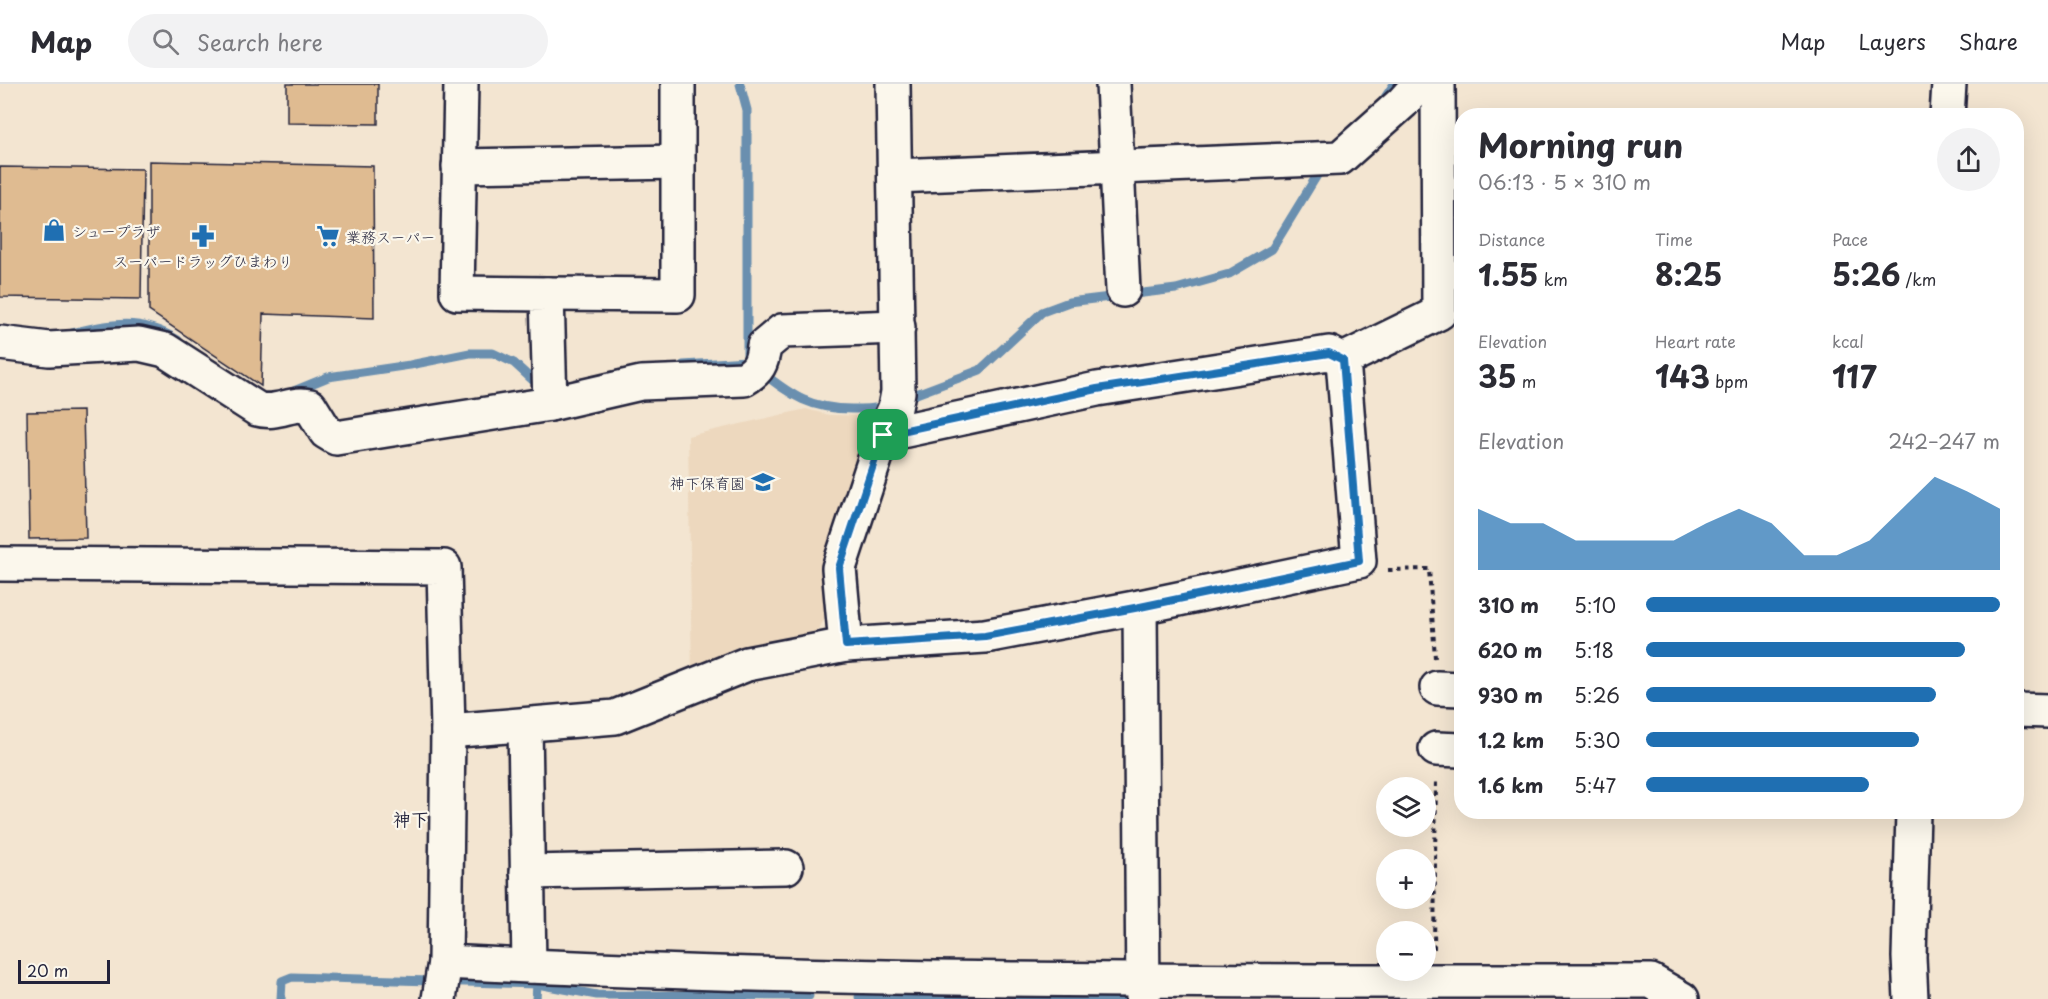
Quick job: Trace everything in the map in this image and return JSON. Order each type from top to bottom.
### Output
[{"type":"street","points":[[461,84],[457,293],[678,295],[678,84]]},
{"type":"street","points":[[846,645],[839,568],[892,412],[898,327],[893,84]]},
{"type":"street","points":[[1113,84],[1123,290]]},
{"type":"street","points":[[895,176],[1340,158],[1403,102],[1419,84]]},
{"type":"street","points":[[1343,360],[1439,313],[1438,84]]},
{"type":"street","points":[[1948,108],[1950,84]]},
{"type":"street","points":[[459,166],[678,162]]},
{"type":"street","points":[[547,294],[550,404]]},
{"type":"street","points":[[0,343],[49,349],[139,344],[165,350],[257,409],[270,413],[302,404],[310,406],[326,432],[336,438],[550,404],[641,383],[744,379],[758,367],[764,346],[782,331],[898,327]]},
{"type":"street","points":[[892,412],[1097,389],[1329,353],[1343,360]]},
{"type":"street","points":[[448,731],[615,717],[747,664],[846,645],[985,636],[1140,607],[1359,561],[1343,360]]},
{"type":"street","points":[[0,564],[444,567],[448,731],[441,980],[529,966],[835,987],[1144,990],[1651,981],[1682,999]]},
{"type":"street","points":[[1140,607],[1144,990]]},
{"type":"street","points":[[2024,710],[2048,711]]},
{"type":"street","points":[[525,725],[529,966]]},
{"type":"street","points":[[1911,999],[1909,957],[1913,819]]},
{"type":"street","points":[[527,872],[786,867]]},
{"type":"shaded area","points":[[806,409],[829,415],[878,416],[825,573],[824,620],[816,632],[767,647],[692,676],[688,436]]},
{"type":"building","points":[[287,84],[378,84],[378,124],[287,123]]},
{"type":"building","points":[[149,161],[373,166],[374,318],[263,314],[261,386],[149,311]]},
{"type":"building","points":[[0,167],[143,169],[141,299],[0,297]]},
{"type":"building","points":[[83,411],[86,538],[29,539],[27,412]]},
{"type":"waterway","points":[[740,84],[747,110],[747,360]]},
{"type":"waterway","points":[[1380,105],[1394,84]]},
{"type":"waterway","points":[[903,399],[980,370],[1042,312],[1069,302],[1176,289],[1229,274],[1272,249],[1324,164]]},
{"type":"waterway","points":[[68,334],[124,324],[164,332],[178,340]]},
{"type":"waterway","points":[[289,393],[328,377],[410,365],[470,353],[493,353],[514,363],[539,386]]},
{"type":"waterway","points":[[683,365],[747,361],[785,389],[808,402],[837,408],[867,409],[887,405]]},
{"type":"waterway","points":[[281,999],[282,981],[292,977],[537,984],[597,995],[809,996]]},
{"type":"waterway","points":[[536,999],[537,984]]},
{"type":"waterway","points":[[859,997],[1137,999]]},
{"type":"place","name":"シュープラザ","points":[[54,230]]},
{"type":"place","name":"スーパードラッグひまわり","points":[[203,236]]},
{"type":"place","name":"業務スーパー","points":[[328,236]]},
{"type":"place","name":"神下保育園","points":[[763,482]]},
{"type":"district","name":"神下","points":[[411,818]]},
{"type":"route","points":[[1329,353],[1343,360],[1359,561],[1140,607],[985,636],[846,645],[839,568],[883,435],[1097,389],[1329,353]]}]
